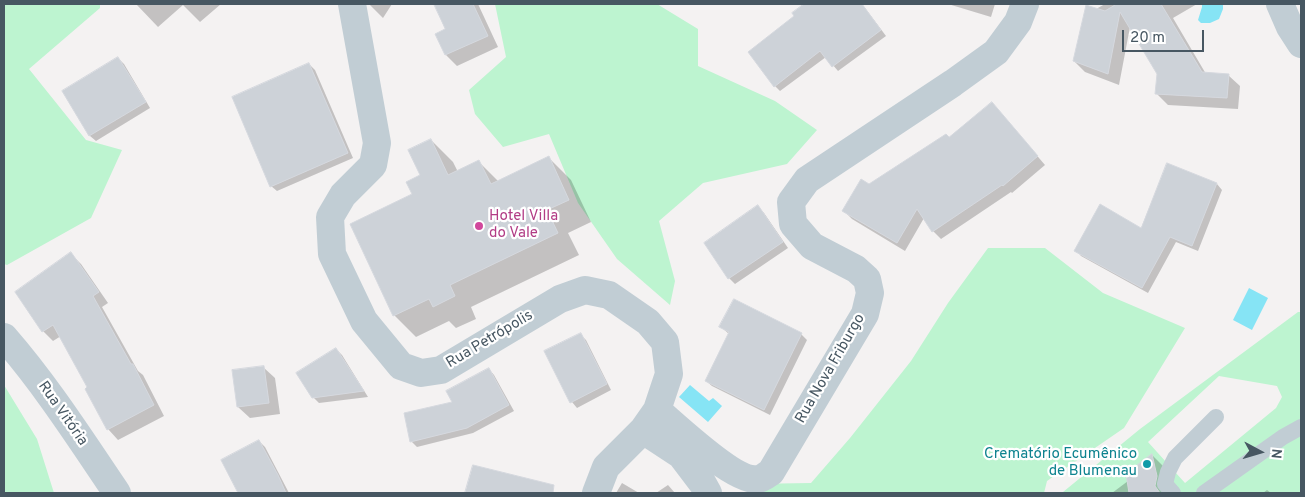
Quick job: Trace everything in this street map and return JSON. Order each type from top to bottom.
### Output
[{"type":"street","name":"Rua Petrópolis","points":[[352,4],[377,143],[373,165],[344,195],[330,217],[332,254],[364,321],[401,366],[421,373],[441,370],[560,299],[585,290],[609,295],[648,322],[664,342],[669,374],[650,420],[606,467],[596,493]]},
{"type":"street","name":"Rua Nova Friburgo","points":[[650,420],[744,477],[758,479],[772,472],[865,314],[870,293],[867,279],[856,269],[812,246],[792,224],[791,202],[807,180],[954,83],[996,52],[1018,22],[1025,4]]},
{"type":"street","points":[[1280,4],[1290,27],[1301,44]]},
{"type":"street","name":"Rua Vitória","points":[[4,337],[24,359],[116,493]]},
{"type":"street","points":[[650,420],[681,455],[708,493]]},
{"type":"lane","points":[[1173,493],[1165,484],[1168,472],[1175,458],[1216,417]]},
{"type":"lane","points":[[1204,493],[1283,437],[1301,427]]},
{"type":"green space","points":[[4,4],[100,4],[100,8],[29,69],[86,140],[122,150],[91,218],[7,265],[4,264]]},
{"type":"green space","points":[[495,4],[657,4],[698,29],[698,66],[775,101],[817,130],[787,164],[703,183],[659,221],[675,281],[670,305],[617,259],[578,203],[549,134],[503,147],[475,114],[469,90],[506,57]]},
{"type":"green space","points":[[988,248],[1045,248],[1103,293],[1185,328],[1124,428],[1047,481],[1044,493],[749,493],[748,484],[811,483],[850,438],[911,361],[948,303]]},
{"type":"green space","points":[[1298,312],[1301,312],[1301,493],[1063,492],[1140,429]],"holes":[[[1219,376],[1277,386],[1282,397],[1276,408],[1185,483],[1148,442]]]},
{"type":"green space","points":[[4,385],[37,439],[54,493],[4,493]]},
{"type":"water","points":[[1202,4],[1223,4],[1219,19],[1210,23],[1201,23],[1198,20]]},
{"type":"water","points":[[1249,288],[1268,298],[1252,330],[1233,320]]},
{"type":"water","points":[[690,385],[709,401],[713,398],[722,406],[708,422],[679,397]]},
{"type":"building","points":[[434,4],[473,4],[488,36],[445,55],[435,34],[445,29]]},
{"type":"building","points":[[804,4],[862,4],[881,30],[832,67],[820,51],[774,87],[748,52],[794,16],[792,13]]},
{"type":"building","points":[[1114,4],[1161,4],[1202,72],[1229,74],[1227,98],[1155,94],[1157,74],[1120,12],[1108,74],[1073,61],[1086,5],[1105,11]]},
{"type":"building","points":[[118,57],[146,102],[89,136],[62,91]]},
{"type":"building","points":[[309,63],[348,153],[270,187],[232,97]]},
{"type":"building","points":[[992,102],[1038,156],[1003,186],[932,232],[917,209],[897,243],[842,211],[861,179],[869,184],[946,134],[949,137]]},
{"type":"building","name":"Hotel Villa do Vale","points":[[431,139],[448,175],[479,160],[491,184],[549,156],[569,200],[547,210],[558,233],[450,285],[455,296],[433,307],[429,299],[393,316],[350,224],[412,194],[406,182],[420,175],[408,150]]},
{"type":"building","points":[[1167,163],[1217,183],[1192,246],[1170,237],[1142,288],[1074,251],[1100,204],[1141,228]]},
{"type":"building","points":[[758,205],[783,242],[728,279],[704,243]]},
{"type":"building","points":[[71,252],[99,292],[93,296],[131,364],[133,364],[154,405],[107,430],[85,389],[87,387],[53,325],[42,332],[15,292]]},
{"type":"building","points":[[734,299],[802,333],[764,410],[705,381],[729,332],[719,327]]},
{"type":"building","points":[[581,333],[607,384],[570,403],[544,351]]},
{"type":"building","points":[[336,348],[364,391],[312,398],[296,373]]},
{"type":"building","points":[[264,366],[269,403],[237,407],[232,370]]},
{"type":"building","points":[[489,368],[509,405],[467,428],[410,442],[404,413],[452,402],[446,391]]},
{"type":"building","points":[[259,440],[286,493],[238,493],[221,460]]},
{"type":"building","name":"Crematório Ecumênico de Blumenau","points":[[1152,454],[1157,476],[1155,486],[1160,493],[1129,493],[1126,474]]},
{"type":"building","points":[[473,465],[554,485],[553,493],[465,493]]},
{"type":"place","name":"Hotel Villa do Vale","points":[[479,226]]},
{"type":"place","name":"Crematório Ecumênico de Blumenau","points":[[1147,464]]}]
